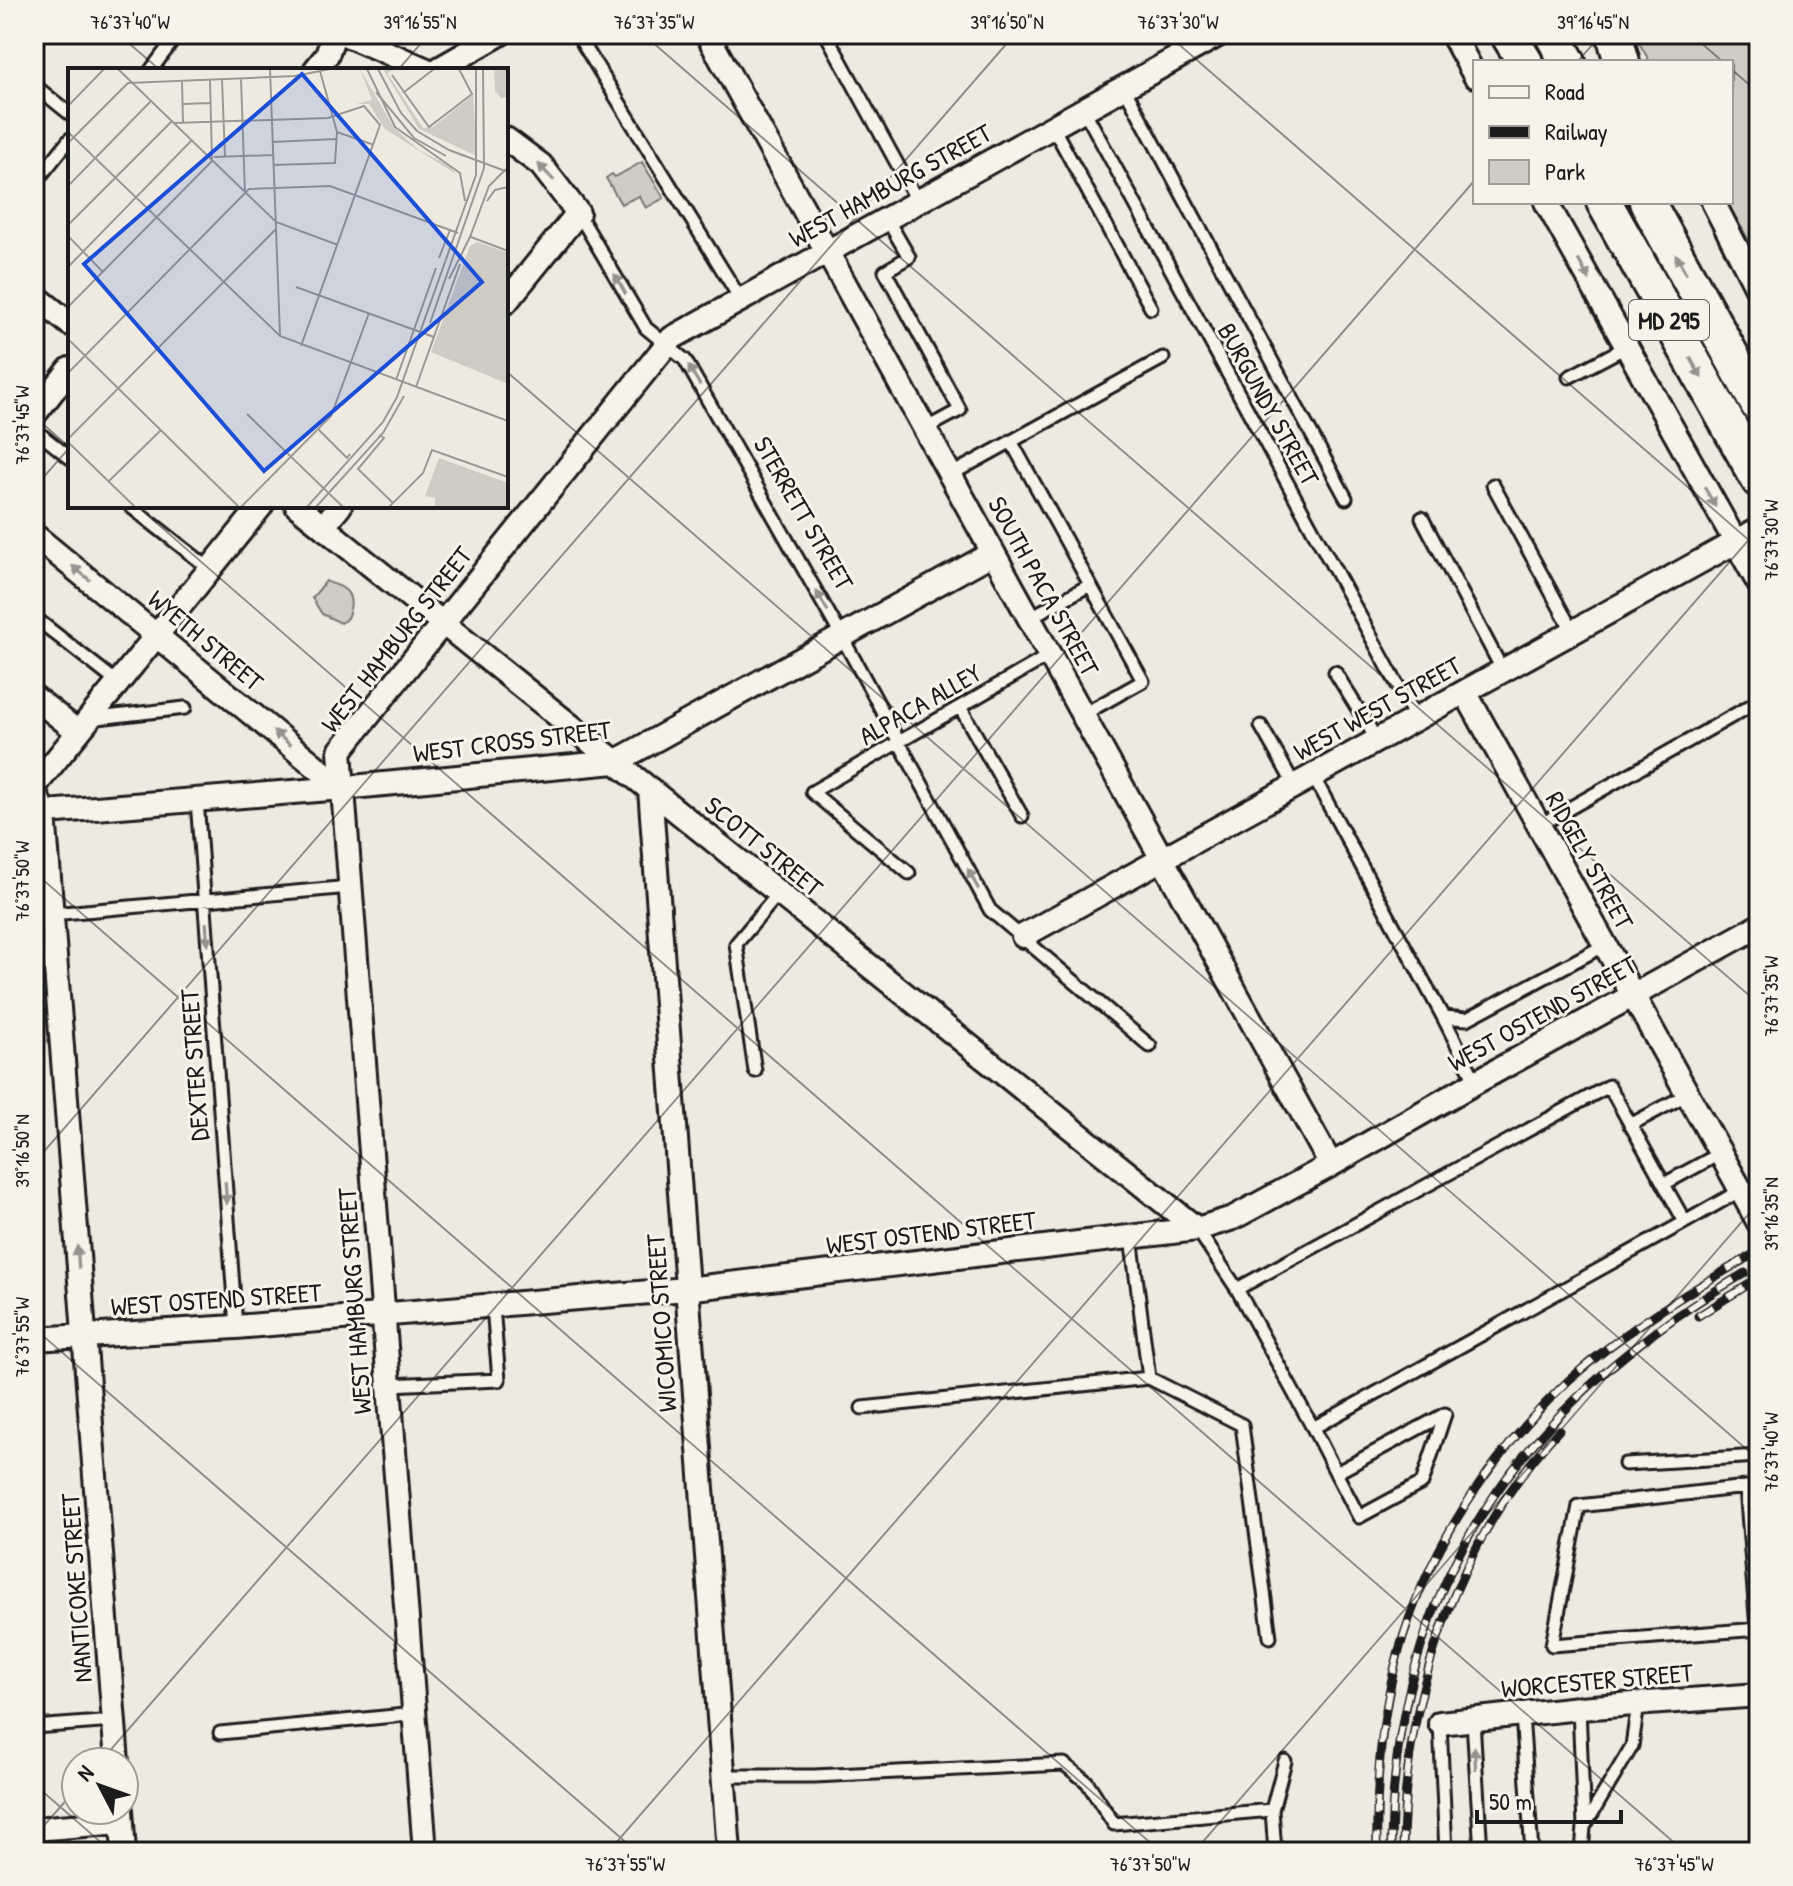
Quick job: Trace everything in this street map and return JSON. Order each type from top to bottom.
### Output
[{"type":"main road","points":[[1493,34],[1498,60]]},
{"type":"main road","points":[[1508,34],[1524,60]]},
{"type":"main road","points":[[1552,34],[1567,60]]},
{"type":"main road","points":[[1614,34],[1621,60]]},
{"type":"main road","name":"MD 295","points":[[1605,204],[1759,480]]},
{"type":"main road","name":"MD 295","points":[[1649,204],[1759,406]]},
{"type":"street","points":[[317,68],[327,55],[334,34]]},
{"type":"street","points":[[344,34],[422,68]]},
{"type":"street","points":[[440,68],[500,34]]},
{"type":"street","name":"SOUTH PACA STREET","points":[[707,34],[1331,1165]]},
{"type":"street","name":"WEST HAMBURG STREET","points":[[425,1852],[340,751],[672,338],[1220,34]]},
{"type":"street","points":[[1452,34],[1473,72]]},
{"type":"street","points":[[1614,34],[1633,60]]},
{"type":"street","name":"STERRETT STREET","points":[[508,140],[541,165],[578,213]]},
{"type":"street","points":[[1547,204],[1759,584]]},
{"type":"street","points":[[1714,204],[1759,292]]},
{"type":"street","points":[[508,300],[578,213]]},
{"type":"street","points":[[34,295],[68,322]]},
{"type":"street","points":[[34,415],[68,372]]},
{"type":"street","name":"NANTICOKE STREET","points":[[116,1746],[84,1335],[39,813],[34,789],[259,508]]},
{"type":"street","name":"SCOTT STREET","points":[[299,508],[1197,1229]]},
{"type":"street","points":[[323,527],[338,508]]},
{"type":"street","name":"WEST WEST STREET","points":[[1023,936],[1759,529]]},
{"type":"street","name":"WYETH STREET","points":[[34,535],[342,788]]},
{"type":"street","name":"WEST CROSS STREET","points":[[39,813],[615,762],[993,553]]},
{"type":"street","name":"RIDGELY STREET","points":[[1465,692],[1759,1223]]},
{"type":"street","points":[[34,697],[83,726]]},
{"type":"street","name":"WICOMICO STREET","points":[[650,789],[729,1852]]},
{"type":"street","name":"WEST OSTEND STREET","points":[[34,1339],[236,1327],[686,1289],[1197,1229],[1233,1218],[1759,926]]},
{"type":"street","name":"WORCESTER STREET","points":[[1440,1723],[1579,1708],[1759,1695]]},
{"type":"street","points":[[34,1829],[60,1825]]},
{"type":"street","points":[[122,1826],[124,1852]]},
{"type":"lane","points":[[152,68],[178,34]]},
{"type":"lane","points":[[577,34],[741,300]]},
{"type":"lane","points":[[826,34],[918,202]]},
{"type":"lane","points":[[34,85],[68,112]]},
{"type":"lane","points":[[1124,87],[1346,498]]},
{"type":"lane","name":"BURGUNDY STREET","points":[[1084,110],[1416,719]]},
{"type":"lane","points":[[1053,127],[1151,308]]},
{"type":"lane","points":[[34,184],[68,142]]},
{"type":"lane","name":"STERRETT STREET","points":[[578,213],[646,328],[685,360],[842,637],[990,910],[1150,1046]]},
{"type":"lane","points":[[887,219],[909,257],[885,271],[960,410],[925,429]]},
{"type":"lane","points":[[1569,377],[1626,347]]},
{"type":"lane","points":[[950,475],[1163,358]]},
{"type":"lane","points":[[34,429],[68,456]]},
{"type":"lane","points":[[1011,441],[1143,681],[1082,715]]},
{"type":"lane","points":[[1493,485],[1573,632]]},
{"type":"lane","points":[[133,508],[210,569]]},
{"type":"lane","points":[[1422,518],[1503,671]]},
{"type":"lane","points":[[1029,618],[1090,585]]},
{"type":"lane","points":[[34,617],[118,683]]},
{"type":"lane","name":"ALPACA ALLEY","points":[[909,873],[812,792],[1050,655]]},
{"type":"lane","points":[[1335,672],[1377,740]]},
{"type":"lane","points":[[1538,826],[1759,701]]},
{"type":"lane","points":[[960,707],[1022,816]]},
{"type":"lane","points":[[83,726],[185,708]]},
{"type":"lane","points":[[1261,726],[1304,781],[1443,1017],[1476,1082]]},
{"type":"lane","name":"DEXTER STREET","points":[[197,800],[236,1327]]},
{"type":"lane","points":[[46,919],[350,887]]},
{"type":"lane","points":[[755,1071],[736,944],[779,893]]},
{"type":"lane","points":[[1443,1017],[1448,1015],[1467,1019],[1605,945]]},
{"type":"lane","points":[[1237,1289],[1609,1086],[1685,1222]]},
{"type":"lane","points":[[1630,1125],[1688,1094]]},
{"type":"lane","points":[[1664,1184],[1721,1153]]},
{"type":"lane","points":[[1313,1428],[1741,1190]]},
{"type":"lane","points":[[1197,1229],[1237,1289],[1359,1517],[1422,1483],[1445,1414],[1336,1473]]},
{"type":"lane","points":[[1131,1237],[1149,1378]]},
{"type":"lane","points":[[389,1385],[499,1380],[493,1306]]},
{"type":"lane","points":[[862,1408],[1149,1378],[1242,1425],[1270,1637]]},
{"type":"lane","points":[[1625,1464],[1759,1456]]},
{"type":"lane","points":[[1746,1487],[1758,1629],[1552,1645],[1579,1506],[1746,1487]]},
{"type":"lane","points":[[1584,1827],[1632,1746],[1638,1704]]},
{"type":"lane","points":[[1579,1708],[1584,1827],[1582,1852]]},
{"type":"lane","points":[[220,1733],[415,1714]]},
{"type":"lane","points":[[1522,1715],[1532,1852]]},
{"type":"lane","points":[[1473,1720],[1481,1852]]},
{"type":"lane","points":[[34,1727],[114,1721]]},
{"type":"lane","points":[[1440,1723],[1446,1852]]},
{"type":"lane","points":[[1275,1852],[1272,1810],[1285,1761]]},
{"type":"lane","points":[[723,1776],[814,1776],[1064,1764],[1087,1782],[1114,1824],[1272,1810]]},
{"type":"green space","points":[[1634,34],[1759,34],[1759,258],[1728,204],[1733,204],[1733,60],[1649,60]]},
{"type":"green space","points":[[642,162],[664,198],[646,208],[639,196],[621,204],[606,178],[612,174],[615,177]]},
{"type":"green space","points":[[326,581],[342,588],[350,597],[349,612],[341,623],[322,614],[312,598]]},
{"type":"railway","points":[[1377,1852],[1381,1749],[1387,1701],[1398,1654],[1432,1565],[1456,1520],[1504,1451],[1569,1380],[1637,1327],[1759,1251]]},
{"type":"railway","points":[[1391,1852],[1397,1756],[1415,1667],[1444,1586],[1484,1512],[1534,1444],[1594,1381],[1665,1325],[1745,1273]]},
{"type":"railway","points":[[1698,1316],[1759,1278]]},
{"type":"railway","points":[[1403,1852],[1405,1795],[1413,1738],[1425,1681],[1442,1626],[1464,1573],[1491,1522],[1522,1474],[1559,1430]]}]
